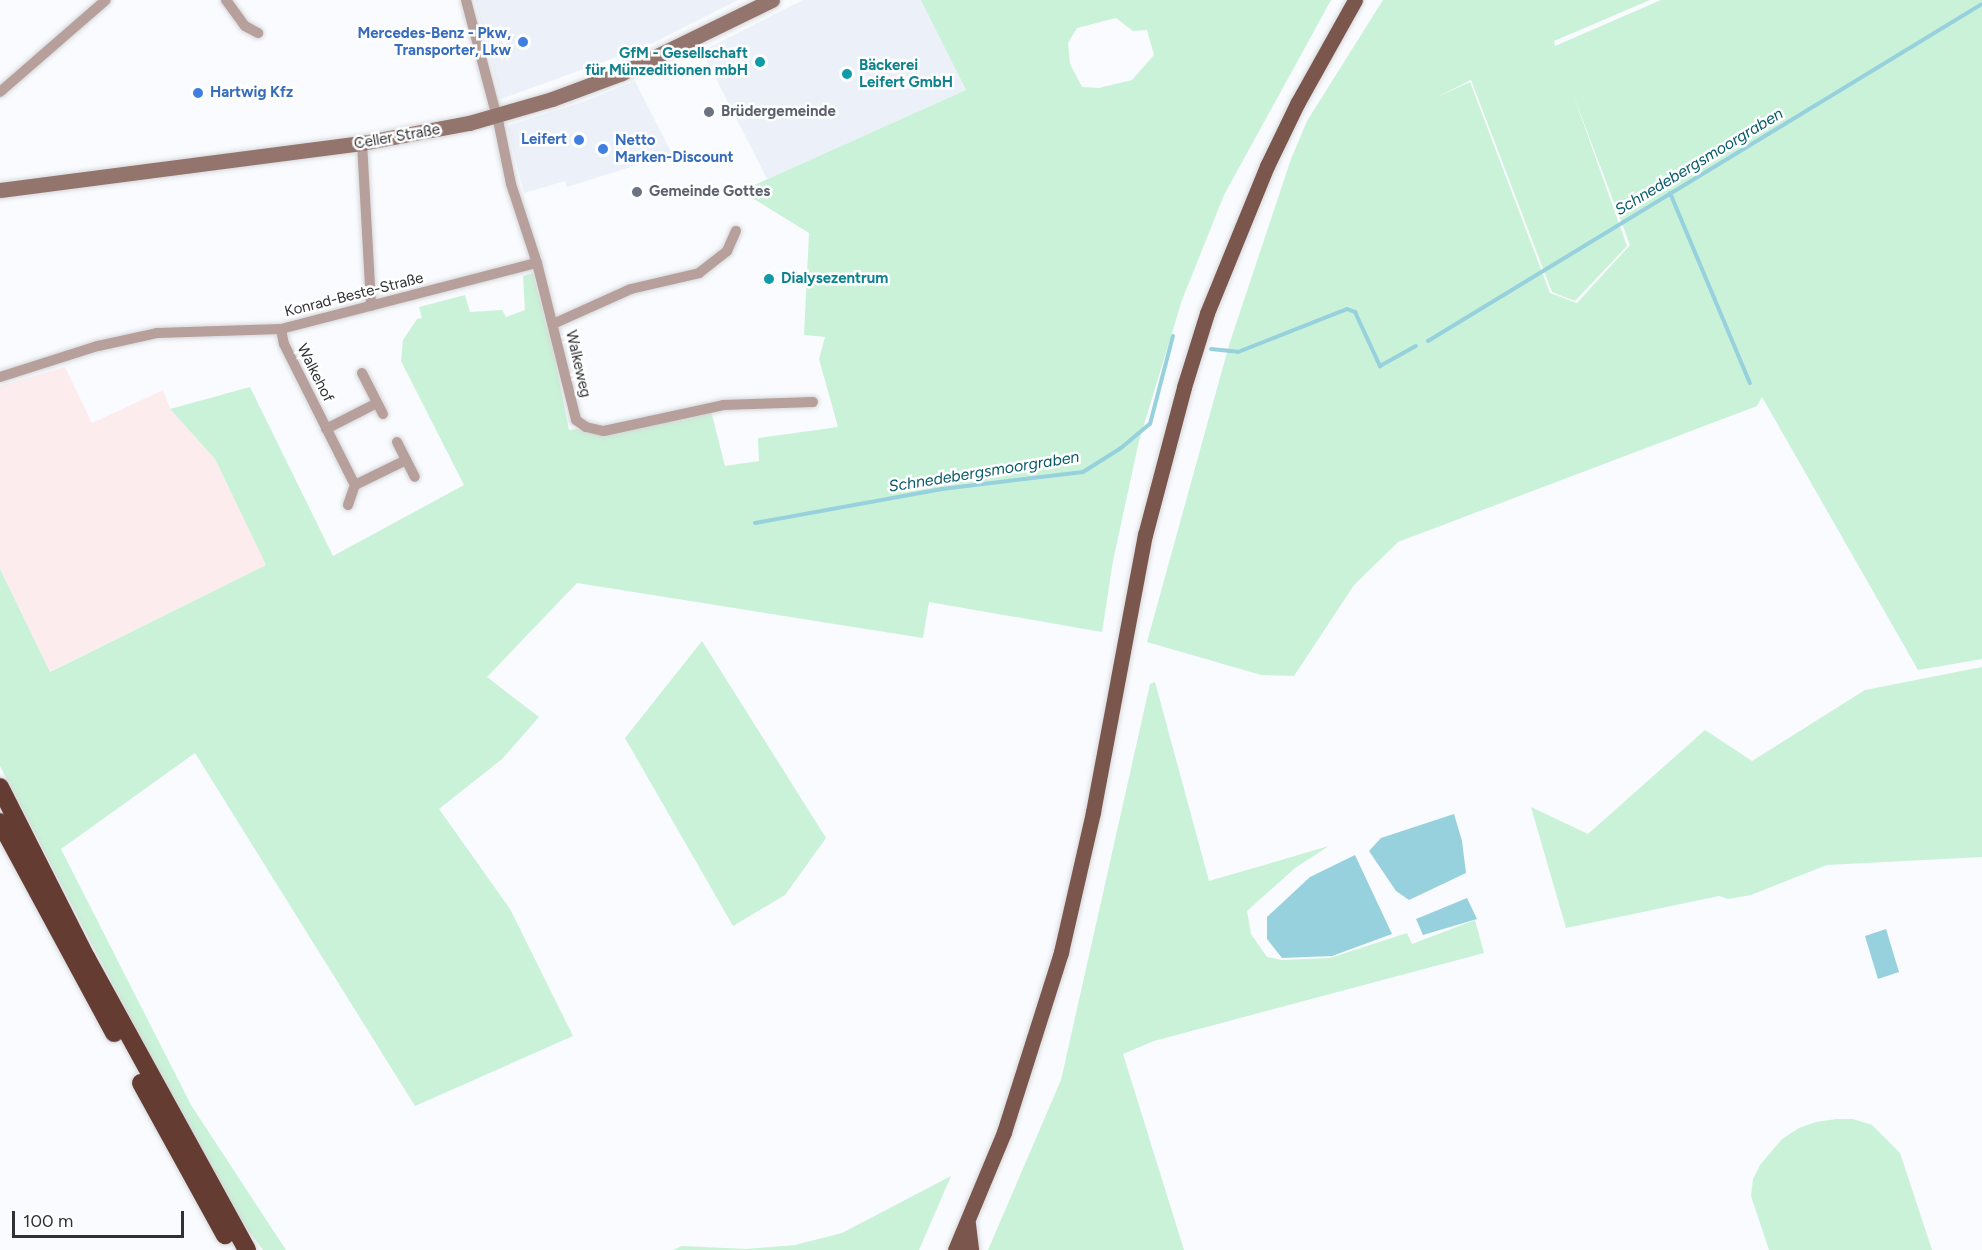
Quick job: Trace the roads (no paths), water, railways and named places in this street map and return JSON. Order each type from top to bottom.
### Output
[{"type":"highway","points":[[0,787],[86,957],[247,1250]]},
{"type":"highway","points":[[0,822],[233,1250]]},
{"type":"main road","points":[[955,1250],[1021,1083],[1061,952],[1093,812],[1145,536],[1184,387],[1208,313],[1267,166],[1298,102],[1355,0]]},
{"type":"main road","points":[[968,1221],[971,1250]]},
{"type":"street","points":[[0,92],[106,0]]},
{"type":"street","points":[[226,0],[245,26],[258,33]]},
{"type":"street","name":"Walkeweg","points":[[466,0],[511,184],[537,263],[576,420],[586,427],[604,431],[723,405],[813,402]]},
{"type":"street","name":"Celler Straße","points":[[0,190],[362,143],[496,116],[584,88],[622,73],[772,0]]},
{"type":"street","points":[[362,143],[371,306]]},
{"type":"street","points":[[553,324],[631,289],[699,273],[727,251],[736,231]]},
{"type":"street","name":"Konrad-Beste-Straße","points":[[0,377],[98,346],[157,333],[281,329],[537,263]]},
{"type":"street","name":"Walkehof","points":[[281,329],[284,344],[356,485]]},
{"type":"street","points":[[362,373],[383,414]]},
{"type":"street","points":[[326,429],[377,403]]},
{"type":"street","points":[[397,442],[415,477]]},
{"type":"street","points":[[348,505],[356,485],[406,460]]},
{"type":"water","points":[[1454,814],[1462,841],[1466,873],[1409,900],[1396,891],[1369,851],[1381,838]]},
{"type":"water","points":[[1355,855],[1392,934],[1332,956],[1282,958],[1267,939],[1267,917],[1310,877]]},
{"type":"water","points":[[1467,898],[1477,919],[1423,935],[1416,919]]},
{"type":"water","points":[[1886,929],[1899,972],[1878,979],[1865,936]]},
{"type":"waterway","name":"Schnedebergsmoorgraben","points":[[1428,341],[1982,4]]},
{"type":"waterway","points":[[1670,193],[1750,383]]},
{"type":"waterway","name":"Schnedebergsmoorgraben","points":[[1211,349],[1238,352],[1347,309],[1355,312],[1380,366],[1416,346]]},
{"type":"waterway","name":"Schnedebergsmoorgraben","points":[[755,523],[942,489],[1083,472],[1121,448],[1150,424],[1173,336]]},
{"type":"place","name":"Mercedes-Benz - Pkw, Transporter, Lkw","points":[[523,42]]},
{"type":"place","name":"GfM - Gesellschaft für Münzeditionen mbH","points":[[760,62]]},
{"type":"place","name":"Bäckerei Leifert GmbH","points":[[847,74]]},
{"type":"place","name":"Hartwig Kfz","points":[[198,93]]},
{"type":"place","name":"Brüdergemeinde","points":[[709,112]]},
{"type":"place","name":"Leifert","points":[[579,140]]},
{"type":"place","name":"Netto Marken-Discount","points":[[603,149]]},
{"type":"place","name":"Gemeinde Gottes","points":[[637,192]]},
{"type":"place","name":"Dialysezentrum","points":[[769,279]]}]
